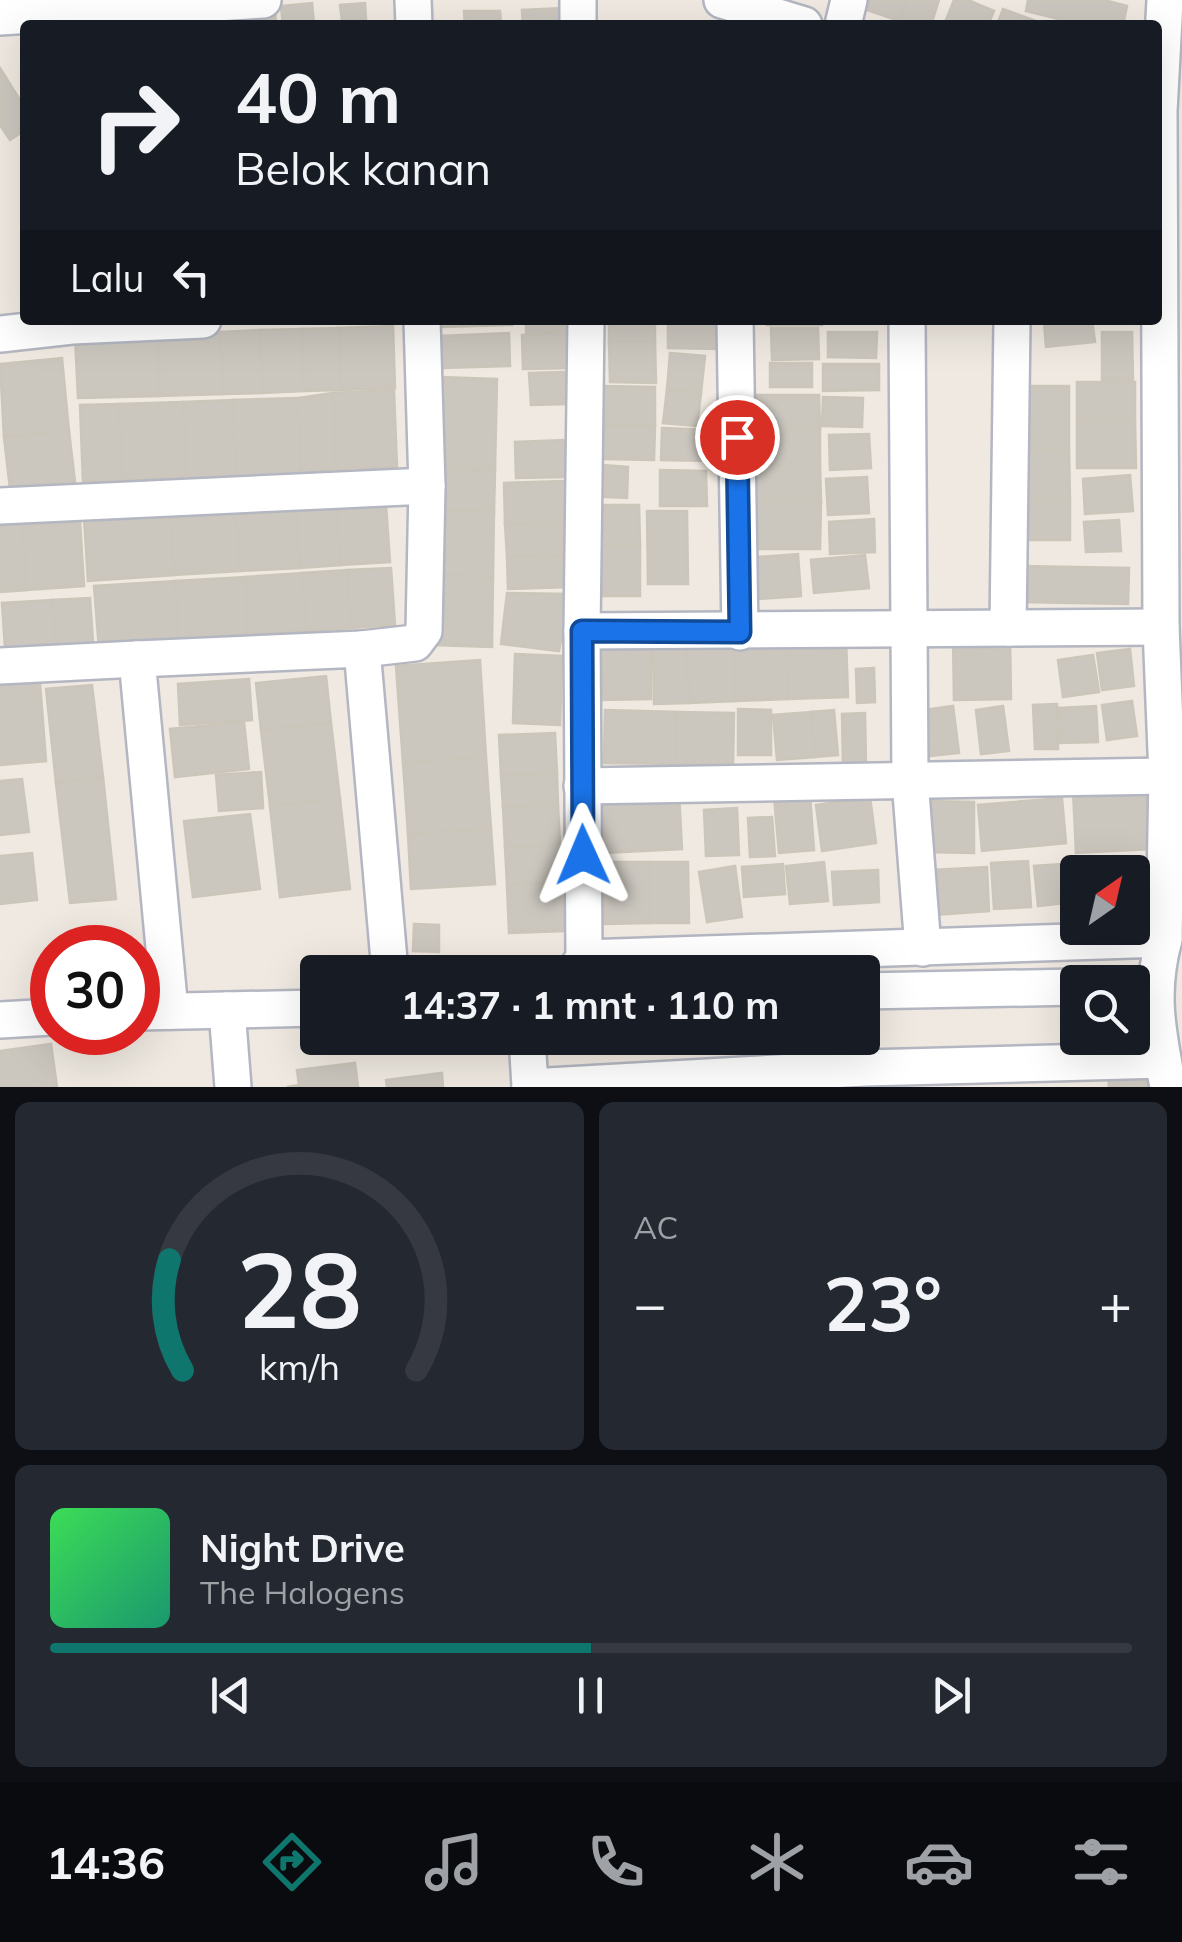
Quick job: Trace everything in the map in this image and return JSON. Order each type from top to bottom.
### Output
[{"type":"street","points":[[0,17],[54,19],[262,0]]},
{"type":"street","points":[[1162,48],[1165,0]]},
{"type":"street","points":[[726,9],[780,20]]},
{"type":"street","points":[[0,334],[59,325]]},
{"type":"street","points":[[0,666],[362,649],[415,642],[422,635],[427,486],[422,325]]},
{"type":"street","points":[[579,955],[586,325]]},
{"type":"street","points":[[734,325],[740,632]]},
{"type":"street","points":[[907,325],[910,780],[923,948]]},
{"type":"street","points":[[1008,628],[1012,325]]},
{"type":"street","points":[[529,1068],[866,1077],[1159,1020],[1167,776],[1160,626],[1159,325]]},
{"type":"street","points":[[0,506],[427,486]]},
{"type":"street","points":[[582,631],[1160,626]]},
{"type":"street","points":[[362,649],[389,955]]},
{"type":"street","points":[[137,659],[150,925]]},
{"type":"street","points":[[582,786],[1167,776]]},
{"type":"street","points":[[781,955],[1164,939]]},
{"type":"street","points":[[880,990],[1060,987]]},
{"type":"street","points":[[160,1012],[300,1008]]},
{"type":"street","points":[[227,1010],[232,1087]]},
{"type":"street","points":[[0,1020],[30,1018]]},
{"type":"building","points":[[867,0],[906,0],[899,20],[864,9]]},
{"type":"building","points":[[906,0],[939,0],[933,20],[899,20]]},
{"type":"building","points":[[954,0],[968,0],[994,11],[990,20],[946,20]]},
{"type":"building","points":[[1028,0],[1104,0],[1127,6],[1124,20],[1063,20],[1026,11]]},
{"type":"building","points":[[312,3],[314,20],[282,20],[281,6]]},
{"type":"building","points":[[365,3],[366,19],[342,20],[340,5]]},
{"type":"building","points":[[564,8],[565,20],[523,20],[522,10]]},
{"type":"building","points":[[1003,9],[1033,20],[999,20]]},
{"type":"building","points":[[275,11],[276,20],[242,20],[241,13]]},
{"type":"building","points":[[464,11],[500,11],[501,20],[465,20]]},
{"type":"building","points":[[0,68],[20,100],[20,133],[10,140],[0,125]]},
{"type":"building","points":[[442,325],[512,325],[442,327]]},
{"type":"building","points":[[526,325],[569,325],[569,331],[526,333]]},
{"type":"building","points":[[609,325],[655,325],[655,342],[609,342]]},
{"type":"building","points":[[668,325],[717,325],[717,349],[668,348]]},
{"type":"building","points":[[1044,325],[1093,325],[1095,342],[1046,347]]},
{"type":"building","points":[[393,326],[395,388],[341,390],[339,328]]},
{"type":"building","points":[[339,328],[341,390],[304,391],[302,329]]},
{"type":"building","points":[[771,328],[818,328],[819,359],[772,360]]},
{"type":"building","points":[[302,329],[304,391],[262,393],[260,330]]},
{"type":"building","points":[[260,330],[262,393],[223,394],[220,332]]},
{"type":"building","points":[[220,332],[223,394],[160,396],[158,333]]},
{"type":"building","points":[[828,332],[877,332],[876,358],[828,357]]},
{"type":"building","points":[[1102,332],[1132,332],[1133,381],[1102,380]]},
{"type":"building","points":[[158,333],[160,396],[78,398],[75,336]]},
{"type":"building","points":[[509,333],[510,366],[441,368],[440,336]]},
{"type":"building","points":[[572,333],[574,368],[523,369],[522,335]]},
{"type":"building","points":[[609,342],[655,342],[656,383],[610,382]]},
{"type":"building","points":[[670,353],[705,356],[701,393],[667,389]]},
{"type":"building","points":[[62,358],[69,431],[4,437],[0,364]]},
{"type":"building","points":[[770,363],[812,363],[812,387],[770,387]]},
{"type":"building","points":[[823,364],[879,364],[879,390],[823,391]]},
{"type":"building","points":[[566,372],[568,404],[531,405],[529,373]]},
{"type":"building","points":[[439,377],[497,379],[495,470],[438,469]]},
{"type":"building","points":[[1077,382],[1135,382],[1135,422],[1077,422]]},
{"type":"building","points":[[603,386],[655,387],[655,426],[603,425]]},
{"type":"building","points":[[1024,386],[1069,386],[1069,449],[1024,449]]},
{"type":"building","points":[[667,389],[701,393],[697,426],[663,423]]},
{"type":"building","points":[[394,390],[397,467],[335,469],[333,393]]},
{"type":"building","points":[[333,393],[335,469],[301,474],[298,398]]},
{"type":"building","points":[[748,395],[819,395],[820,429],[749,429]]},
{"type":"building","points":[[823,397],[863,398],[862,427],[822,426]]},
{"type":"building","points":[[298,398],[301,474],[236,477],[233,400]]},
{"type":"building","points":[[233,400],[236,477],[187,478],[183,402]]},
{"type":"building","points":[[183,402],[187,478],[122,480],[119,404]]},
{"type":"building","points":[[119,404],[122,480],[83,482],[80,405]]},
{"type":"building","points":[[1077,422],[1135,422],[1136,468],[1077,468]]},
{"type":"building","points":[[603,425],[655,426],[654,460],[602,459]]},
{"type":"building","points":[[662,428],[711,430],[711,461],[661,460]]},
{"type":"building","points":[[749,429],[820,429],[820,464],[749,464]]},
{"type":"building","points":[[69,431],[75,482],[10,489],[4,437]]},
{"type":"building","points":[[869,434],[871,468],[830,470],[829,435]]},
{"type":"building","points":[[565,440],[566,477],[516,478],[515,442]]},
{"type":"building","points":[[1024,449],[1069,449],[1070,501],[1025,501]]},
{"type":"building","points":[[588,464],[628,467],[627,498],[586,496]]},
{"type":"building","points":[[749,464],[820,464],[821,502],[750,502]]},
{"type":"building","points":[[438,469],[495,470],[494,512],[437,510]]},
{"type":"building","points":[[660,470],[706,471],[707,506],[660,506]]},
{"type":"building","points":[[1130,475],[1133,511],[1085,514],[1083,479]]},
{"type":"building","points":[[867,477],[869,513],[828,515],[826,479]]},
{"type":"building","points":[[565,481],[567,522],[505,524],[504,483]]},
{"type":"building","points":[[1025,501],[1070,501],[1070,540],[1025,540]]},
{"type":"building","points":[[750,502],[821,502],[820,549],[750,549]]},
{"type":"building","points":[[386,505],[390,562],[341,565],[336,508]]},
{"type":"building","points":[[593,505],[639,505],[640,545],[593,545]]},
{"type":"building","points":[[336,508],[341,565],[300,568],[296,511]]},
{"type":"building","points":[[437,510],[494,512],[493,577],[435,575]]},
{"type":"building","points":[[296,511],[300,568],[240,571],[236,514]]},
{"type":"building","points":[[647,511],[687,511],[688,584],[648,584]]},
{"type":"building","points":[[236,514],[240,571],[174,575],[170,518]]},
{"type":"building","points":[[84,518],[170,518],[174,575],[88,581]]},
{"type":"building","points":[[874,519],[875,552],[830,554],[829,522]]},
{"type":"building","points":[[1119,520],[1121,551],[1086,552],[1084,522]]},
{"type":"building","points":[[80,522],[84,586],[27,590],[22,525]]},
{"type":"building","points":[[567,522],[568,555],[507,557],[505,524]]},
{"type":"building","points":[[22,525],[27,590],[0,592],[0,526]]},
{"type":"building","points":[[593,545],[640,545],[640,596],[593,596]]},
{"type":"building","points":[[798,554],[801,596],[759,599],[757,557]]},
{"type":"building","points":[[568,555],[569,587],[508,589],[507,557]]},
{"type":"building","points":[[865,555],[869,588],[814,593],[811,560]]},
{"type":"building","points":[[1022,566],[1129,568],[1128,604],[1022,602]]},
{"type":"building","points":[[391,568],[395,625],[351,628],[347,570]]},
{"type":"building","points":[[347,570],[351,628],[307,631],[302,573]]},
{"type":"building","points":[[302,573],[307,631],[248,634],[245,577]]},
{"type":"building","points":[[435,575],[493,577],[492,647],[434,645]]},
{"type":"building","points":[[245,577],[248,634],[179,639],[175,581]]},
{"type":"building","points":[[175,581],[179,639],[99,649],[94,586]]},
{"type":"building","points":[[507,593],[569,594],[559,651],[501,644]]},
{"type":"building","points":[[90,598],[93,642],[56,645],[52,600]]},
{"type":"building","points":[[52,600],[56,645],[5,648],[2,603]]},
{"type":"building","points":[[651,638],[651,699],[600,700],[599,639]]},
{"type":"building","points":[[1010,638],[1011,699],[954,700],[953,639]]},
{"type":"building","points":[[846,639],[848,697],[788,699],[786,642]]},
{"type":"building","points":[[786,642],[788,699],[736,701],[733,644]]},
{"type":"building","points":[[733,644],[736,701],[689,703],[686,645]]},
{"type":"building","points":[[686,645],[689,703],[654,704],[653,646]]},
{"type":"building","points":[[1130,649],[1134,686],[1102,690],[1097,653]]},
{"type":"building","points":[[515,654],[562,656],[560,725],[513,723]]},
{"type":"building","points":[[1093,655],[1099,692],[1063,697],[1058,660]]},
{"type":"building","points":[[480,660],[486,757],[403,763],[396,666]]},
{"type":"building","points":[[874,668],[875,702],[857,703],[856,669]]},
{"type":"building","points":[[326,676],[331,723],[261,730],[256,683]]},
{"type":"building","points":[[249,679],[252,720],[180,725],[178,684]]},
{"type":"building","points":[[40,683],[46,761],[0,765],[0,685]]},
{"type":"building","points":[[92,685],[103,777],[56,783],[46,689]]},
{"type":"building","points":[[1132,701],[1137,736],[1107,740],[1102,705]]},
{"type":"building","points":[[1057,704],[1058,749],[1035,749],[1033,705]]},
{"type":"building","points":[[953,706],[959,753],[922,757],[916,711]]},
{"type":"building","points":[[1003,706],[1009,751],[981,754],[976,710]]},
{"type":"building","points":[[1096,706],[1098,742],[1060,743],[1059,708]]},
{"type":"building","points":[[738,709],[771,710],[771,755],[738,755]]},
{"type":"building","points":[[605,710],[677,712],[676,764],[604,763]]},
{"type":"building","points":[[834,710],[838,755],[815,757],[811,712]]},
{"type":"building","points":[[677,712],[734,713],[733,766],[676,764]]},
{"type":"building","points":[[811,712],[815,757],[777,760],[773,715]]},
{"type":"building","points":[[865,713],[866,765],[843,765],[842,714]]},
{"type":"building","points":[[244,722],[249,769],[175,777],[170,729]]},
{"type":"building","points":[[331,723],[340,799],[270,806],[261,730]]},
{"type":"building","points":[[555,733],[557,773],[501,776],[499,735]]},
{"type":"building","points":[[486,757],[491,829],[408,834],[403,763]]},
{"type":"building","points":[[261,772],[263,808],[219,811],[216,775]]},
{"type":"building","points":[[557,773],[558,805],[503,807],[501,776]]},
{"type":"building","points":[[103,777],[116,899],[70,903],[56,783]]},
{"type":"building","points":[[22,779],[29,832],[0,835],[0,781]]},
{"type":"building","points":[[1147,787],[1151,849],[1076,853],[1073,790]]},
{"type":"building","points":[[679,793],[682,849],[604,853],[601,798]]},
{"type":"building","points":[[810,794],[814,850],[779,853],[774,797]]},
{"type":"building","points":[[870,797],[876,843],[822,851],[816,805]]},
{"type":"building","points":[[1062,798],[1066,843],[982,851],[978,805]]},
{"type":"building","points":[[340,799],[350,889],[280,897],[270,806]]},
{"type":"building","points":[[924,801],[974,802],[974,853],[923,852]]},
{"type":"building","points":[[558,805],[560,845],[505,847],[503,807]]},
{"type":"building","points":[[737,808],[739,855],[706,856],[704,810]]},
{"type":"building","points":[[250,814],[260,889],[193,897],[184,821]]},
{"type":"building","points":[[772,817],[775,856],[750,857],[748,818]]},
{"type":"building","points":[[491,829],[495,884],[411,889],[408,834]]},
{"type":"building","points":[[560,845],[562,882],[507,885],[505,847]]},
{"type":"building","points":[[32,853],[37,900],[0,904],[0,856]]},
{"type":"building","points":[[1028,861],[1031,907],[994,909],[991,863]]},
{"type":"building","points":[[604,862],[649,862],[650,923],[604,924]]},
{"type":"building","points":[[649,862],[688,862],[689,923],[650,923]]},
{"type":"building","points":[[824,862],[828,901],[790,904],[786,866]]},
{"type":"building","points":[[783,864],[785,894],[744,897],[742,867]]},
{"type":"building","points":[[1060,864],[1060,904],[1038,906],[1034,866]]},
{"type":"building","points":[[735,866],[742,917],[707,922],[699,872]]},
{"type":"building","points":[[987,867],[989,911],[935,915],[932,870]]},
{"type":"building","points":[[878,870],[879,902],[834,905],[832,872]]},
{"type":"building","points":[[562,882],[565,931],[509,933],[507,885]]},
{"type":"building","points":[[414,924],[439,925],[439,952],[413,951]]},
{"type":"building","points":[[30,1047],[30,1055],[53,1055],[57,1087],[0,1087],[0,1051]]},
{"type":"building","points":[[355,1063],[358,1087],[287,1087],[299,1085],[297,1070]]},
{"type":"building","points":[[1146,1068],[1147,1087],[1109,1087],[1108,1070]]},
{"type":"building","points":[[442,1073],[443,1087],[387,1087],[386,1080]]},
{"type":"route","points":[[583,855],[582,631],[740,632],[737,437]]}]
